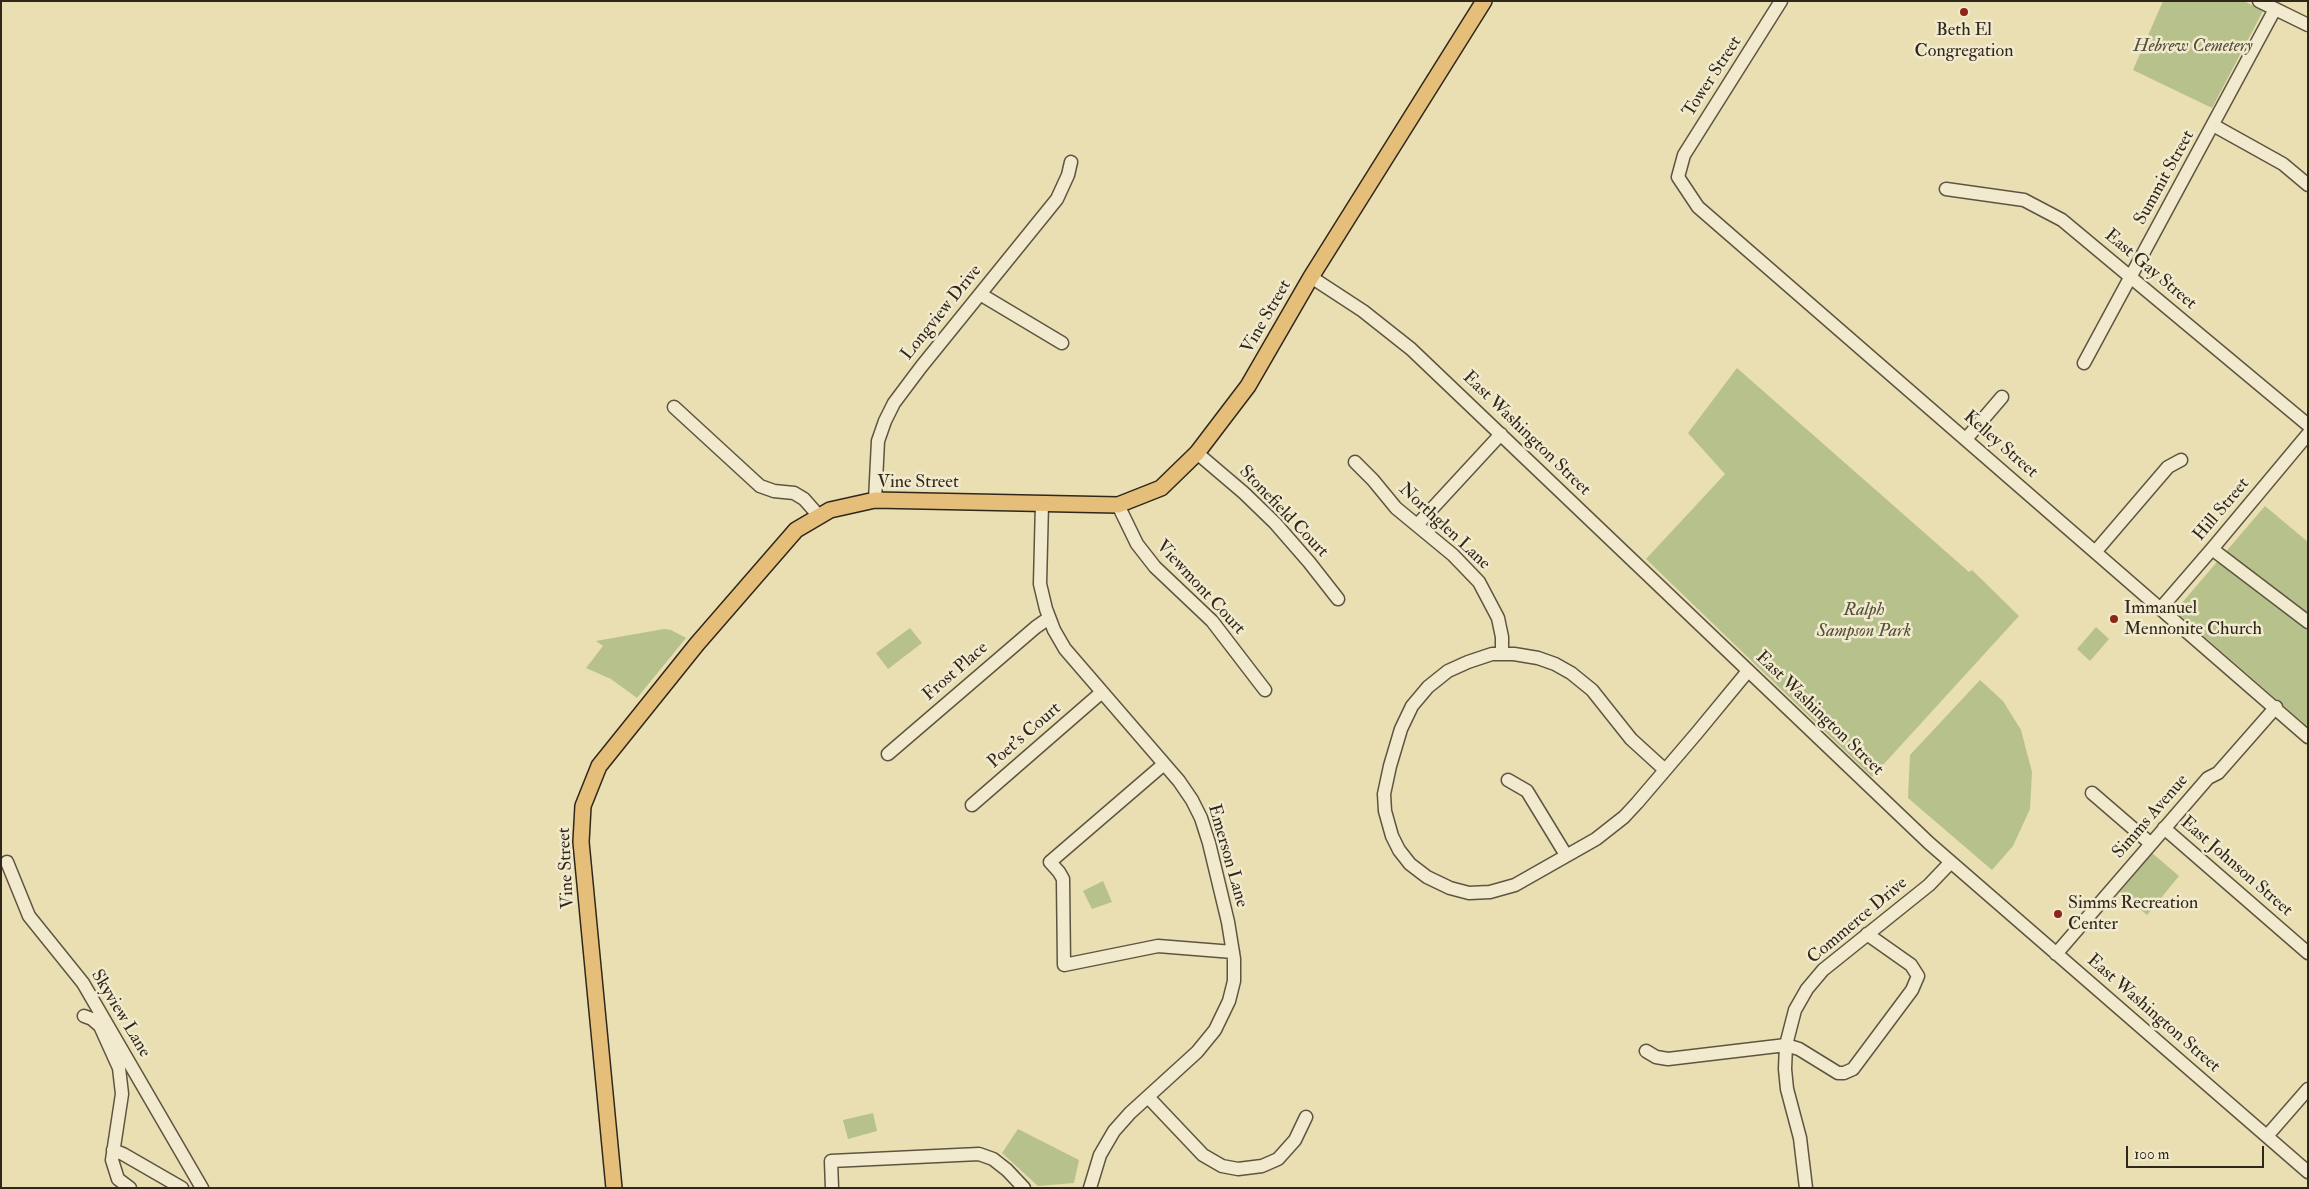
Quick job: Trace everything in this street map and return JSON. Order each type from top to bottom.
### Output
[{"type":"main road","name":"Vine Street","points":[[614,1188],[581,842],[584,806],[599,766],[642,712],[796,530],[830,510],[875,500],[1118,505],[1161,488],[1197,453],[1248,386],[1311,277],[1484,1]]},
{"type":"street","name":"Tower Street","points":[[1678,173],[1684,155],[1781,1]]},
{"type":"street","points":[[2259,1],[2308,25]]},
{"type":"street","name":"Summit Street","points":[[2084,363],[2275,9]]},
{"type":"street","points":[[2213,125],[2283,164],[2308,185]]},
{"type":"street","name":"Longview Drive","points":[[875,500],[877,447],[890,409],[921,366],[1057,199],[1066,180],[1071,162]]},
{"type":"street","name":"Kelley Street","points":[[1678,173],[1678,177],[1698,207],[2276,707],[2308,737]]},
{"type":"street","name":"East Gay Street","points":[[1946,189],[2024,200],[2062,220],[2308,425]]},
{"type":"street","name":"East Washington Street","points":[[1311,277],[1396,336],[1951,862],[2308,1172]]},
{"type":"street","points":[[980,294],[1062,342]]},
{"type":"street","points":[[1966,439],[2002,397]]},
{"type":"street","points":[[674,408],[760,486],[774,491],[794,493],[804,498],[819,516]]},
{"type":"street","points":[[1417,525],[1501,434]]},
{"type":"street","name":"Hill Street","points":[[2161,608],[2308,434]]},
{"type":"street","name":"Stonefield Court","points":[[1197,453],[1244,493],[1275,523],[1338,599]]},
{"type":"street","points":[[2096,551],[2168,466],[2181,460]]},
{"type":"street","name":"Northglen Lane","points":[[1354,462],[1373,480],[1396,508],[1460,562],[1481,584],[1499,624],[1502,654]]},
{"type":"street","name":"Emerson Lane","points":[[1042,503],[1040,584],[1049,618],[1064,649],[1164,764],[1192,800],[1201,818],[1228,922],[1233,952],[1234,981],[1223,1016],[1210,1037],[1197,1052],[1124,1119],[1110,1137],[1097,1161],[1090,1188]]},
{"type":"street","name":"Viewmont Court","points":[[1118,505],[1137,544],[1155,567],[1212,621],[1264,690]]},
{"type":"street","points":[[2212,549],[2308,622]]},
{"type":"street","name":"Frost Place","points":[[888,754],[1036,627],[1049,618]]},
{"type":"street","points":[[1665,770],[1631,739],[1600,699],[1579,678],[1564,668],[1544,660],[1523,655],[1502,654],[1478,658],[1448,671],[1428,687],[1412,706],[1401,729],[1386,783],[1384,803],[1388,825],[1399,850],[1415,869],[1441,885],[1469,893],[1490,892],[1515,885],[1596,839],[1618,822],[1665,770],[1748,671]]},
{"type":"street","name":"Poet's Court","points":[[972,805],[1102,692]]},
{"type":"street","name":"Simms Avenue","points":[[2056,954],[2150,843],[2208,778],[2218,773],[2276,707]]},
{"type":"street","points":[[1164,764],[1050,862],[1063,879],[1064,965],[1158,946],[1233,952]]},
{"type":"street","points":[[1508,780],[1527,791],[1566,856]]},
{"type":"street","points":[[2092,793],[2150,843]]},
{"type":"street","name":"East Johnson Street","points":[[2164,828],[2308,953]]},
{"type":"street","name":"Skyview Lane","points":[[7,862],[29,916],[83,984],[202,1188]]},
{"type":"street","name":"Commerce Drive","points":[[1806,1188],[1800,1138],[1787,1084],[1786,1045],[1792,1018],[1807,989],[1831,963],[1929,885],[1951,862]]},
{"type":"street","points":[[1646,1051],[1656,1057],[1668,1059],[1786,1045],[1799,1049],[1838,1073],[1844,1073],[1853,1069],[1912,990],[1918,976],[1911,965],[1868,934]]},
{"type":"street","points":[[84,1016],[92,1019],[100,1026],[115,1056],[120,1076],[121,1112],[112,1160],[118,1179],[130,1188]]},
{"type":"street","points":[[2267,1136],[2308,1089]]},
{"type":"street","points":[[1148,1097],[1198,1151],[1217,1164],[1229,1168],[1250,1169],[1274,1161],[1290,1146],[1306,1117]]},
{"type":"street","points":[[113,1150],[182,1188]]},
{"type":"street","points":[[832,1188],[832,1161],[979,1154],[993,1159],[1008,1170],[1024,1188]]},
{"type":"green space","name":"Hebrew Cemetery","points":[[2163,1],[2244,1],[2263,11],[2212,108],[2133,70]]},
{"type":"green space","name":"Ralph Sampson Park","points":[[1737,368],[1969,572],[1972,570],[2019,616],[1872,777],[1646,559],[1725,474],[1688,433]]},
{"type":"green space","points":[[2265,506],[2308,542],[2308,727],[2175,611]]},
{"type":"green space","points":[[2096,627],[2109,639],[2090,661],[2077,649]]},
{"type":"green space","points":[[910,628],[922,643],[888,669],[876,653]]},
{"type":"green space","points":[[664,629],[671,630],[686,638],[637,698],[611,679],[586,668],[603,646],[596,641]]},
{"type":"green space","points":[[1980,680],[2003,701],[2021,730],[2032,772],[2030,809],[2013,846],[1992,870],[1908,798],[1910,755]]},
{"type":"green space","points":[[2152,853],[2179,876],[2147,915],[2120,892]]},
{"type":"green space","points":[[1103,881],[1112,902],[1092,909],[1083,891]]},
{"type":"green space","points":[[873,1113],[877,1131],[848,1139],[843,1120]]},
{"type":"green space","points":[[1018,1129],[1079,1160],[1074,1183],[1038,1186],[1002,1153]]},
{"type":"place","name":"Beth El Congregation","points":[[1964,12]]},
{"type":"place","name":"Immanuel Mennonite Church","points":[[2114,619]]},
{"type":"place","name":"Simms Recreation Center","points":[[2058,914]]}]
